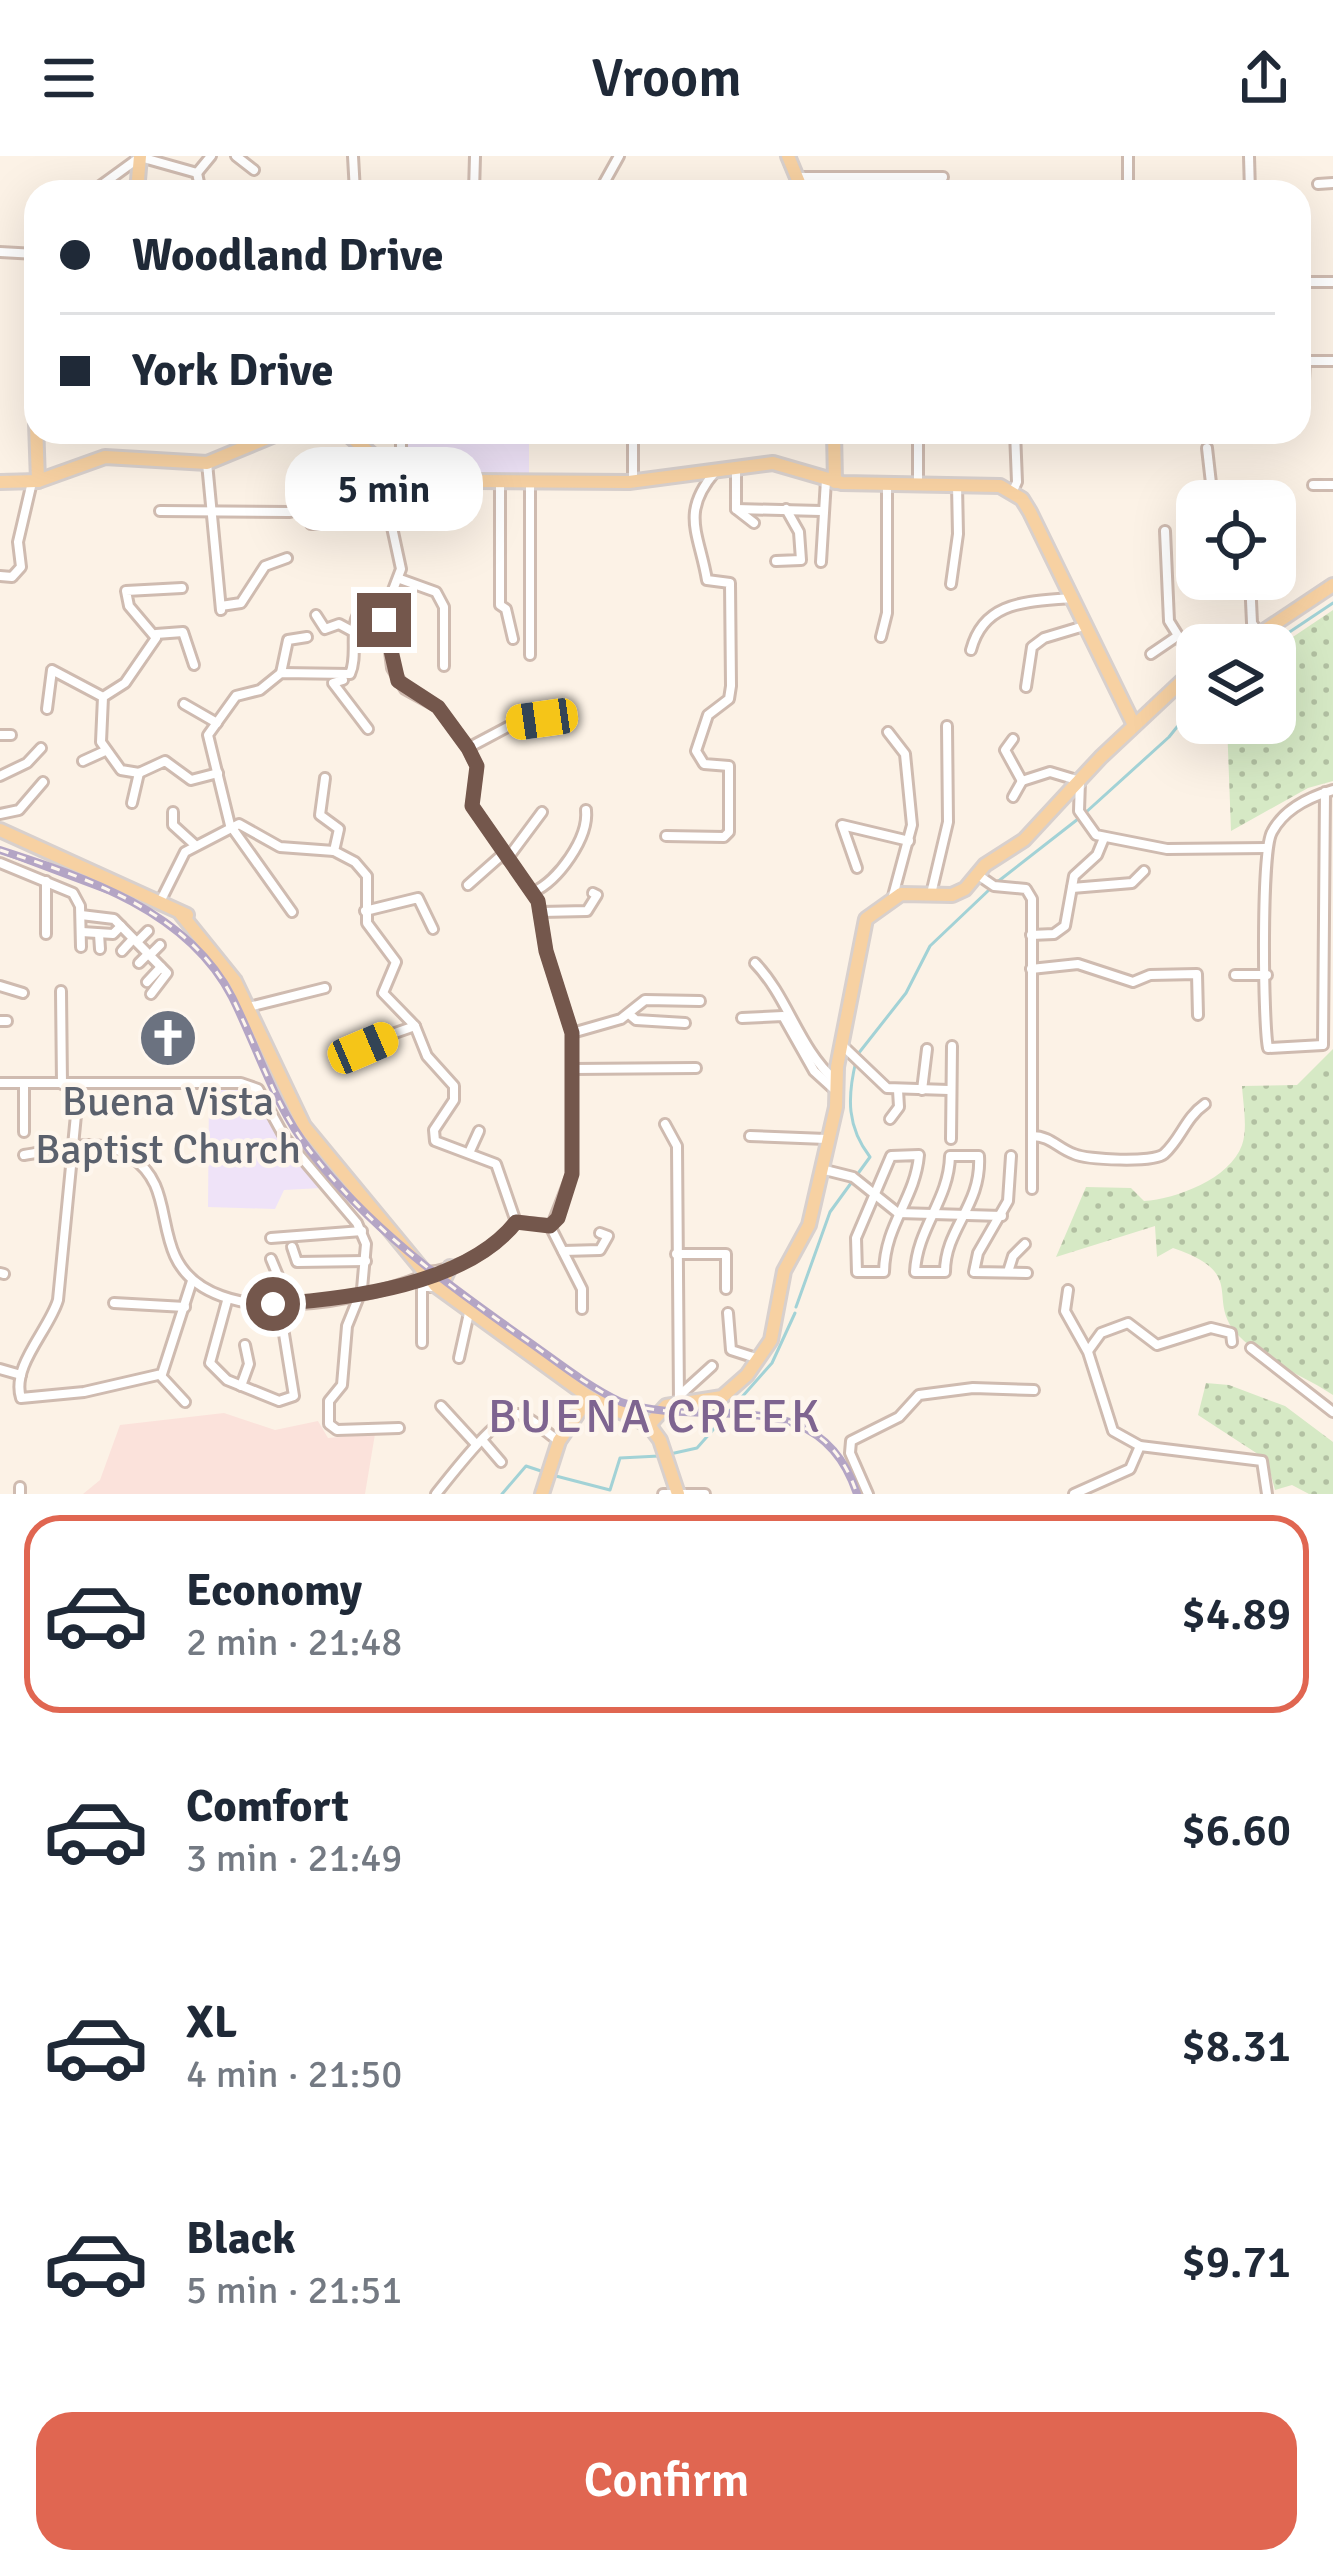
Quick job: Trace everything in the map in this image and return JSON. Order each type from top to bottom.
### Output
[{"type":"main road","points":[[35,481],[36,444]]},
{"type":"main road","points":[[0,482],[35,481],[99,458],[207,463],[253,444]]},
{"type":"main road","points":[[359,444],[397,476],[530,483],[633,482],[783,464],[830,481],[1012,491],[1030,512],[1134,725]]},
{"type":"main road","points":[[830,481],[833,444]]},
{"type":"main road","points":[[1275,624],[1333,585]]},
{"type":"main road","points":[[649,1425],[660,1409],[679,1400],[718,1399],[760,1359],[776,1329],[784,1270],[808,1225],[864,924],[893,896],[958,893],[1024,840],[1176,686]]},
{"type":"main road","points":[[0,830],[161,900],[222,952],[308,1123],[428,1279]]},
{"type":"main road","points":[[181,914],[235,981],[297,1116],[428,1279],[464,1310],[589,1397],[649,1425],[660,1439],[678,1494]]},
{"type":"main road","points":[[428,1279],[450,1267]]},
{"type":"main road","points":[[542,1494],[559,1441],[589,1397]]},
{"type":"street","points":[[197,172],[211,156]]},
{"type":"street","points":[[236,156],[254,170]]},
{"type":"street","points":[[108,180],[140,157],[197,172]]},
{"type":"street","points":[[197,172],[199,180]]},
{"type":"street","points":[[889,180],[943,177]]},
{"type":"street","points":[[1318,184],[1333,183]]},
{"type":"street","points":[[400,444],[397,476],[387,504],[400,578],[384,620],[398,681],[438,707],[477,766],[472,806],[533,892],[572,1033],[571,1180],[558,1218],[550,1226]]},
{"type":"street","points":[[633,444],[633,482]]},
{"type":"street","points":[[917,444],[918,485]]},
{"type":"street","points":[[1012,491],[1017,482],[1015,444]]},
{"type":"street","points":[[1207,448],[1211,480]]},
{"type":"street","points":[[207,463],[221,608],[241,603],[269,562],[286,558]]},
{"type":"street","points":[[736,468],[736,509]]},
{"type":"street","points":[[666,836],[724,837],[729,832],[729,766],[704,764],[696,752],[709,715],[729,699],[731,686],[730,583],[707,580],[692,514],[700,489],[715,472]]},
{"type":"street","points":[[0,576],[12,577],[21,567],[18,542],[35,481]]},
{"type":"street","points":[[501,481],[500,605],[506,608],[513,639]]},
{"type":"street","points":[[821,562],[821,511],[830,481]]},
{"type":"street","points":[[530,483],[530,655]]},
{"type":"street","points":[[1313,484],[1333,484]]},
{"type":"street","points":[[881,637],[887,600],[886,485]]},
{"type":"street","points":[[951,584],[958,534],[957,485]]},
{"type":"street","points":[[736,509],[821,511]]},
{"type":"street","points":[[736,509],[754,523]]},
{"type":"street","points":[[776,561],[801,560],[799,532],[784,509]]},
{"type":"street","points":[[160,511],[290,512]]},
{"type":"street","points":[[311,524],[390,524]]},
{"type":"street","points":[[1151,655],[1176,637],[1168,615],[1165,531]]},
{"type":"street","points":[[400,578],[436,592],[444,607],[444,666]]},
{"type":"street","points":[[156,634],[129,606],[126,591],[135,586],[182,588]]},
{"type":"street","points":[[971,650],[986,619],[1009,604],[1071,598]]},
{"type":"street","points":[[368,729],[333,687],[355,664],[352,631],[365,603],[389,603]]},
{"type":"street","points":[[316,615],[326,629],[339,624],[352,631]]},
{"type":"street","points":[[1026,687],[1032,647],[1044,638],[1084,626]]},
{"type":"street","points":[[103,697],[127,680],[163,629],[183,632],[194,665]]},
{"type":"street","points":[[281,673],[288,640],[307,638]]},
{"type":"street","points":[[47,709],[52,670],[103,697]]},
{"type":"street","points":[[292,911],[230,825],[206,744],[236,696],[260,689],[281,673],[348,675]]},
{"type":"street","points":[[103,697],[105,751],[118,768],[139,773],[165,761],[191,780],[218,773]]},
{"type":"street","points":[[184,704],[217,723]]},
{"type":"street","points":[[468,748],[515,723],[568,719]]},
{"type":"street","points":[[932,894],[948,822],[946,726]]},
{"type":"street","points":[[888,732],[905,754],[906,806],[913,825],[893,896]]},
{"type":"street","points":[[0,735],[11,735]]},
{"type":"street","points":[[1013,739],[1005,750],[1022,781]]},
{"type":"street","points":[[0,776],[27,763],[40,748]]},
{"type":"street","points":[[82,761],[105,751]]},
{"type":"street","points":[[1012,797],[1022,781],[1051,772],[1080,781],[1079,812],[1093,833],[1104,838],[1167,849],[1267,848]]},
{"type":"street","points":[[132,803],[139,773]]},
{"type":"street","points":[[325,778],[320,814],[339,829],[334,851]]},
{"type":"street","points":[[0,814],[19,810],[43,782]]},
{"type":"street","points":[[1329,791],[1322,1047],[1267,1047],[1267,848],[1282,818],[1329,791]]},
{"type":"street","points":[[533,892],[560,873],[588,818],[586,810]]},
{"type":"street","points":[[173,812],[173,825],[195,845]]},
{"type":"street","points":[[468,885],[505,856],[542,812]]},
{"type":"street","points":[[161,900],[181,856],[230,825],[250,828],[280,847],[334,851],[367,876],[365,911],[371,930],[396,962],[383,993],[416,1026],[427,1056],[452,1081],[455,1094],[434,1130],[435,1141],[498,1167],[516,1222]]},
{"type":"street","points":[[857,868],[842,825],[909,841]]},
{"type":"street","points":[[1031,935],[1054,934],[1065,926],[1074,876],[1099,852],[1104,838]]},
{"type":"street","points":[[0,863],[77,898],[81,947]]},
{"type":"street","points":[[1072,888],[1132,883],[1144,871]]},
{"type":"street","points":[[978,875],[990,884],[1030,893],[1032,1189]]},
{"type":"street","points":[[46,881],[46,934]]},
{"type":"street","points":[[541,912],[587,911],[597,895],[592,893]]},
{"type":"street","points":[[365,911],[418,898],[433,929]]},
{"type":"street","points":[[81,915],[109,916],[149,954],[167,978],[151,994]]},
{"type":"street","points":[[81,931],[113,934],[121,926]]},
{"type":"street","points":[[122,951],[148,931]]},
{"type":"street","points":[[99,934],[100,949]]},
{"type":"street","points":[[139,963],[160,945]]},
{"type":"street","points":[[755,963],[775,983],[804,1041],[837,1086]]},
{"type":"street","points":[[1031,969],[1064,963],[1095,967],[1130,982],[1150,975],[1197,974],[1198,1015]]},
{"type":"street","points":[[147,982],[161,968]]},
{"type":"street","points":[[1235,974],[1267,975]]},
{"type":"street","points":[[0,986],[23,994]]},
{"type":"street","points":[[253,1006],[325,988]]},
{"type":"street","points":[[61,991],[62,1084]]},
{"type":"street","points":[[572,1033],[629,1014],[645,1000],[700,1001]]},
{"type":"street","points":[[629,1014],[637,1021],[685,1023]]},
{"type":"street","points":[[742,1018],[783,1016],[814,1071],[837,1086]]},
{"type":"street","points":[[346,1050],[416,1026]]},
{"type":"street","points":[[843,1046],[864,1062],[879,1083],[898,1090],[949,1090]]},
{"type":"street","points":[[951,1139],[952,1046]]},
{"type":"street","points":[[922,1090],[927,1049]]},
{"type":"street","points":[[573,1069],[696,1068]]},
{"type":"street","points":[[0,1083],[253,1085],[285,1138],[362,1231],[366,1262],[361,1294],[347,1326],[342,1385],[329,1401],[329,1424],[337,1430],[399,1428]]},
{"type":"street","points":[[23,1132],[24,1084]]},
{"type":"street","points":[[80,1084],[58,1300],[48,1330],[21,1375],[21,1398],[84,1392],[160,1375]]},
{"type":"street","points":[[890,1119],[899,1107],[898,1090]]},
{"type":"street","points":[[1032,1136],[1049,1138],[1087,1158],[1116,1155],[1149,1162],[1165,1154],[1184,1121],[1205,1104]]},
{"type":"street","points":[[665,1124],[677,1142],[679,1400]]},
{"type":"street","points":[[470,1153],[479,1131]]},
{"type":"street","points":[[750,1136],[826,1139]]},
{"type":"street","points":[[24,1155],[76,1144],[107,1147],[145,1169],[162,1199],[173,1252],[192,1281],[227,1301],[284,1303],[361,1294],[428,1279],[422,1343]]},
{"type":"street","points":[[919,1155],[916,1176],[887,1233],[884,1273],[857,1272],[856,1238],[872,1196],[892,1156],[919,1155]]},
{"type":"street","points":[[950,1156],[980,1156],[969,1213],[950,1241],[944,1272],[915,1272],[918,1239],[933,1213],[947,1185],[950,1156]]},
{"type":"street","points":[[1011,1156],[1002,1216],[978,1253],[974,1272],[1027,1273]]},
{"type":"street","points":[[819,1169],[856,1180],[898,1213],[1002,1216]]},
{"type":"street","points":[[516,1222],[550,1226]]},
{"type":"street","points":[[450,1267],[495,1243],[516,1222]]},
{"type":"street","points":[[550,1226],[582,1289],[582,1309]]},
{"type":"street","points":[[272,1238],[362,1231]]},
{"type":"street","points":[[563,1251],[594,1242]]},
{"type":"street","points":[[1008,1272],[1012,1256],[1024,1244]]},
{"type":"street","points":[[292,1247],[297,1262],[366,1262]]},
{"type":"street","points":[[676,1254],[726,1254],[726,1289]]},
{"type":"street","points":[[227,1301],[210,1363],[271,1400],[294,1396],[284,1303],[271,1259]]},
{"type":"street","points":[[160,1375],[192,1281]]},
{"type":"street","points":[[1068,1290],[1065,1311],[1088,1352],[1113,1431],[1140,1446],[1262,1462],[1267,1494]]},
{"type":"street","points":[[114,1303],[184,1306]]},
{"type":"street","points":[[459,1358],[464,1310]]},
{"type":"street","points":[[728,1313],[731,1350],[760,1359]]},
{"type":"street","points":[[1088,1352],[1102,1333],[1126,1323],[1157,1345],[1211,1328],[1231,1333],[1232,1342]]},
{"type":"street","points":[[241,1385],[249,1364],[245,1345]]},
{"type":"street","points":[[1251,1348],[1333,1412]]},
{"type":"street","points":[[679,1400],[712,1366]]},
{"type":"street","points":[[0,1370],[21,1375]]},
{"type":"street","points":[[160,1375],[185,1402]]},
{"type":"street","points":[[868,1494],[849,1449],[851,1442],[899,1417],[914,1399],[950,1389],[1034,1390]]},
{"type":"street","points":[[441,1406],[501,1462]]},
{"type":"street","points":[[436,1494],[459,1472],[478,1441],[502,1420],[517,1414],[559,1441]]},
{"type":"street","points":[[1075,1494],[1130,1469],[1140,1446]]},
{"type":"street","points":[[663,1494],[704,1494]]},
{"type":"shaded area","points":[[404,444],[529,444],[529,475],[403,470]]},
{"type":"shaded area","points":[[209,1088],[249,1089],[258,1094],[287,1146],[322,1188],[284,1190],[275,1209],[208,1207]]},
{"type":"shaded area","points":[[224,1413],[275,1430],[318,1421],[328,1438],[375,1434],[365,1494],[83,1494],[100,1480],[120,1425]]},
{"type":"green space","points":[[1333,610],[1333,781],[1308,788],[1231,831],[1228,744],[1296,744],[1296,635]]},
{"type":"green space","points":[[1333,1049],[1333,1395],[1246,1343],[1228,1320],[1218,1277],[1196,1257],[1173,1248],[1157,1257],[1155,1226],[1056,1257],[1086,1187],[1131,1188],[1144,1201],[1200,1185],[1226,1168],[1242,1145],[1242,1086],[1297,1085]]},
{"type":"green space","points":[[1206,1383],[1229,1385],[1285,1406],[1333,1442],[1333,1494],[1309,1494],[1292,1485],[1275,1490],[1267,1460],[1198,1415]]},
{"type":"waterway","name":"BUENA CREEK","points":[[1296,628],[1333,603]]},
{"type":"waterway","name":"BUENA CREEK","points":[[1084,814],[1176,728]]},
{"type":"waterway","name":"BUENA CREEK","points":[[996,883],[1078,819]]},
{"type":"waterway","name":"BUENA CREEK","points":[[858,1054],[906,993],[930,946],[990,889]]},
{"type":"waterway","name":"BUENA CREEK","points":[[796,1307],[830,1212],[870,1157],[851,1112],[856,1061]]},
{"type":"waterway","name":"BUENA CREEK","points":[[670,1454],[697,1448],[772,1363],[795,1313]]},
{"type":"waterway","name":"BUENA CREEK","points":[[552,1475],[610,1490],[620,1458],[659,1456]]},
{"type":"waterway","name":"BUENA CREEK","points":[[502,1494],[526,1466],[544,1472]]},
{"type":"tram line","points":[[0,852],[107,892]]},
{"type":"railway","points":[[0,850],[100,886],[162,920],[189,942],[232,997],[276,1096],[310,1151],[382,1229],[464,1296],[621,1402],[654,1410],[757,1415],[816,1435],[839,1458],[857,1494]]},
{"type":"place","name":"Buena Vista Baptist Church","points":[[168,1038]]},
{"type":"district","name":"BUENA CREEK","points":[[655,1415]]},
{"type":"route","points":[[273,1304],[390,1288],[461,1262],[499,1240],[516,1222],[550,1226],[566,1201],[571,1180],[572,1033],[546,951],[538,901],[472,806],[477,766],[468,748],[438,707],[411,694],[398,681],[384,620]]}]
